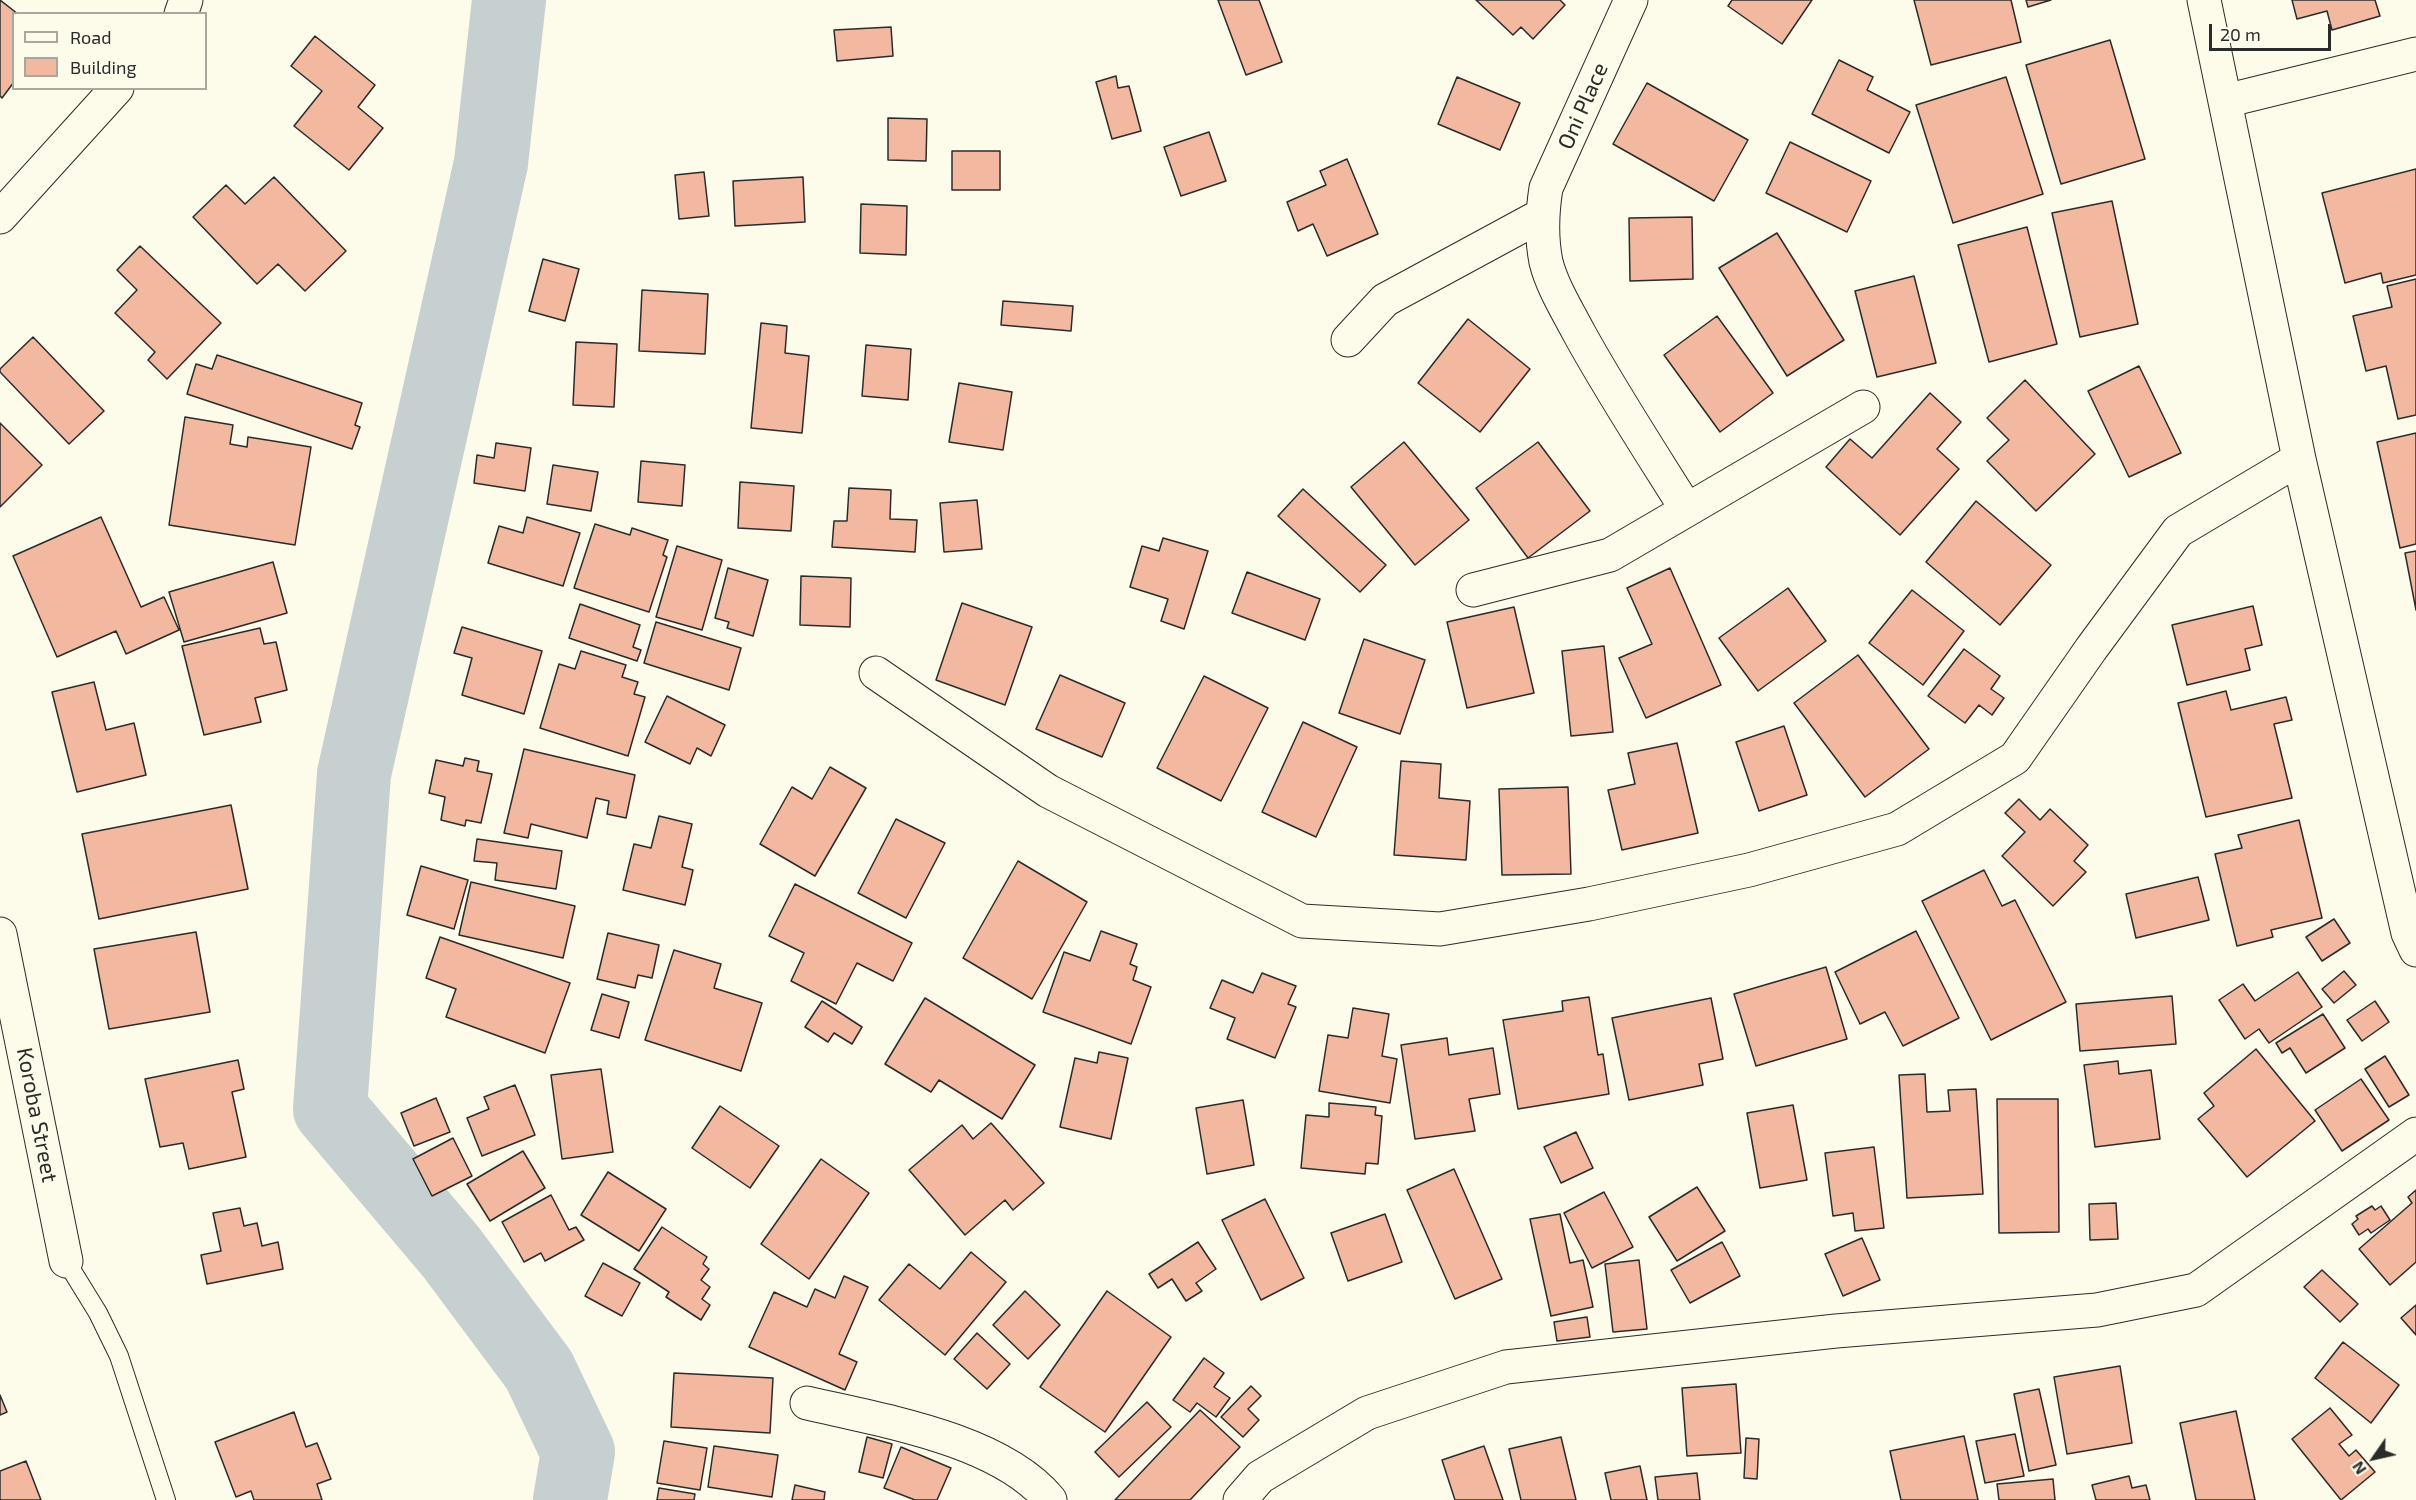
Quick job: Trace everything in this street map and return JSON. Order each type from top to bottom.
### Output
[{"type":"street","name":"Oni Place","points":[[1631,0],[1546,188],[1542,215],[1547,263],[1562,300],[1593,359],[1687,510]]},
{"type":"street","points":[[2204,0],[2299,459],[2408,933],[2416,950]]},
{"type":"street","points":[[2225,101],[2416,54]]},
{"type":"street","points":[[0,217],[115,90]]},
{"type":"street","points":[[1348,340],[1385,300],[1542,215]]},
{"type":"street","points":[[1473,590],[1610,555],[1863,407]]},
{"type":"street","points":[[876,673],[1048,791],[1302,921],[1440,929],[1589,904],[1749,870],[1897,829],[2015,758],[2091,649],[2178,531],[2299,459]]},
{"type":"street","name":"Koroba Street","points":[[0,934],[66,1261]]},
{"type":"street","points":[[1240,1500],[1260,1477],[1367,1413],[1506,1367],[1836,1331],[2097,1310],[2196,1290],[2416,1134]]},
{"type":"street","points":[[807,1403],[928,1431],[1002,1463],[1042,1490],[1050,1500]]},
{"type":"lane","points":[[66,1261],[98,1313],[119,1356],[166,1500]]},
{"type":"building","points":[[0,0],[15,12],[12,12],[12,85],[2,98],[0,96]]},
{"type":"building","points":[[1218,0],[1259,0],[1282,62],[1246,75]]},
{"type":"building","points":[[1476,0],[1560,0],[1565,5],[1533,39],[1521,27],[1513,35]]},
{"type":"building","points":[[1732,0],[1812,0],[1782,44],[1728,6]]},
{"type":"building","points":[[1914,0],[2011,0],[2021,42],[1931,65]]},
{"type":"building","points":[[2026,0],[2051,0],[2028,7]]},
{"type":"building","points":[[2292,0],[2375,0],[2380,16],[2332,30],[2327,11],[2297,19]]},
{"type":"building","points":[[891,27],[893,56],[837,61],[834,30]]},
{"type":"building","points":[[315,36],[375,85],[358,107],[383,128],[349,170],[294,126],[322,91],[291,66]]},
{"type":"building","points":[[2110,40],[2145,159],[2061,184],[2026,65]]},
{"type":"building","points":[[1839,60],[1873,77],[1867,90],[1910,112],[1889,153],[1812,114]]},
{"type":"building","points":[[1116,76],[1118,88],[1129,86],[1141,131],[1112,139],[1096,82]]},
{"type":"building","points":[[1457,77],[1520,103],[1500,150],[1438,124]]},
{"type":"building","points":[[2006,77],[2043,194],[1953,223],[1916,105]]},
{"type":"building","points":[[1647,83],[1748,140],[1714,201],[1613,144]]},
{"type":"building","points":[[888,118],[927,119],[926,161],[888,160]]},
{"type":"building","points":[[1209,132],[1226,181],[1181,196],[1164,147]]},
{"type":"building","points":[[1790,142],[1871,181],[1847,232],[1766,193]]},
{"type":"building","points":[[952,151],[1000,151],[1000,190],[952,190]]},
{"type":"building","points":[[1347,159],[1378,234],[1327,256],[1313,224],[1298,231],[1287,202],[1326,185],[1320,171]]},
{"type":"building","points":[[2416,169],[2416,275],[2383,283],[2381,273],[2345,283],[2322,193]]},
{"type":"building","points":[[704,172],[709,216],[679,219],[675,175]]},
{"type":"building","points":[[274,177],[346,251],[305,291],[278,264],[257,284],[193,217],[226,185],[245,204]]},
{"type":"building","points":[[803,177],[805,222],[735,226],[733,181]]},
{"type":"building","points":[[2112,201],[2138,324],[2080,337],[2052,213]]},
{"type":"building","points":[[861,204],[907,206],[906,255],[860,253]]},
{"type":"building","points":[[1692,217],[1693,279],[1630,281],[1629,218]]},
{"type":"building","points":[[2027,227],[2057,344],[1989,362],[1958,245]]},
{"type":"building","points":[[1777,233],[1844,340],[1787,376],[1719,268]]},
{"type":"building","points":[[140,246],[221,323],[167,379],[148,360],[155,352],[115,313],[137,290],[117,270]]},
{"type":"building","points":[[543,259],[579,269],[565,321],[529,311]]},
{"type":"building","points":[[1914,276],[1936,363],[1877,377],[1855,291]]},
{"type":"building","points":[[2416,279],[2416,415],[2398,419],[2386,366],[2366,371],[2353,316],[2392,307],[2387,286]]},
{"type":"building","points":[[642,290],[708,294],[705,354],[639,351]]},
{"type":"building","points":[[1003,301],[1073,306],[1071,331],[1001,325]]},
{"type":"building","points":[[1717,316],[1773,393],[1720,432],[1664,355]]},
{"type":"building","points":[[1468,319],[1530,369],[1480,432],[1418,383]]},
{"type":"building","points":[[761,323],[787,326],[785,353],[809,356],[802,433],[751,428]]},
{"type":"building","points":[[33,337],[104,411],[69,444],[0,372],[0,369]]},
{"type":"building","points":[[576,342],[617,344],[614,407],[573,405]]},
{"type":"building","points":[[866,345],[911,349],[908,400],[862,396]]},
{"type":"building","points":[[217,355],[362,403],[355,425],[360,427],[352,449],[187,394],[196,364],[212,369]]},
{"type":"building","points":[[2139,366],[2181,453],[2129,477],[2088,391]]},
{"type":"building","points":[[2025,380],[2095,454],[2036,511],[1987,461],[2009,440],[1987,418]]},
{"type":"building","points":[[959,383],[1012,392],[1003,450],[949,442]]},
{"type":"building","points":[[1930,393],[1961,422],[1937,449],[1959,469],[1900,535],[1826,467],[1850,439],[1872,458]]},
{"type":"building","points":[[185,417],[233,425],[230,444],[247,447],[248,437],[311,447],[295,545],[169,525]]},
{"type":"building","points":[[0,423],[42,465],[0,507]]},
{"type":"building","points":[[2416,433],[2416,544],[2400,548],[2377,442]]},
{"type":"building","points":[[1404,442],[1469,520],[1415,565],[1351,487]]},
{"type":"building","points":[[1538,442],[1590,511],[1528,558],[1476,488]]},
{"type":"building","points":[[496,443],[531,448],[525,491],[474,483],[477,455],[494,458]]},
{"type":"building","points":[[641,461],[685,465],[682,506],[638,502]]},
{"type":"building","points":[[553,465],[598,472],[591,511],[547,504]]},
{"type":"building","points":[[740,482],[794,486],[791,531],[738,528]]},
{"type":"building","points":[[849,488],[891,490],[890,519],[917,520],[915,552],[832,547],[834,521],[847,521]]},
{"type":"building","points":[[1303,489],[1386,565],[1360,592],[1278,516]]},
{"type":"building","points":[[977,500],[982,549],[944,552],[940,503]]},
{"type":"building","points":[[1976,501],[2051,565],[2000,625],[1926,562]]},
{"type":"building","points":[[101,517],[141,607],[164,597],[179,630],[126,654],[116,631],[57,657],[13,556]]},
{"type":"building","points":[[527,517],[580,533],[563,586],[488,563],[499,526],[523,533]]},
{"type":"building","points":[[595,524],[630,535],[632,528],[668,540],[663,555],[667,557],[649,612],[574,588]]},
{"type":"building","points":[[1163,538],[1208,551],[1184,629],[1161,621],[1168,599],[1130,587],[1142,546],[1159,551]]},
{"type":"building","points":[[677,546],[722,560],[702,630],[656,617]]},
{"type":"building","points":[[2416,551],[2416,610],[2405,553]]},
{"type":"building","points":[[273,562],[287,613],[184,642],[169,592]]},
{"type":"building","points":[[728,568],[768,580],[753,636],[727,628],[729,622],[715,618]]},
{"type":"building","points":[[1670,568],[1721,685],[1646,718],[1619,658],[1652,644],[1627,588]]},
{"type":"building","points":[[1247,572],[1320,599],[1305,640],[1232,613]]},
{"type":"building","points":[[801,576],[851,578],[850,627],[800,625]]},
{"type":"building","points":[[1788,588],[1826,641],[1758,691],[1719,638]]},
{"type":"building","points":[[1912,590],[1964,631],[1923,685],[1869,643]]},
{"type":"building","points":[[962,603],[1032,627],[1005,705],[936,680]]},
{"type":"building","points":[[580,604],[640,625],[633,647],[641,650],[637,661],[569,638]]},
{"type":"building","points":[[2253,606],[2262,645],[2245,649],[2250,670],[2187,685],[2172,625]]},
{"type":"building","points":[[1514,607],[1534,693],[1467,708],[1447,622]]},
{"type":"building","points":[[656,622],[741,648],[729,690],[644,663]]},
{"type":"building","points":[[462,627],[542,651],[524,714],[462,695],[472,658],[454,653]]},
{"type":"building","points":[[260,628],[264,644],[276,642],[287,690],[255,698],[261,722],[204,735],[182,646]]},
{"type":"building","points":[[1364,639],[1425,660],[1400,734],[1339,713]]},
{"type":"building","points":[[1604,646],[1613,732],[1571,736],[1562,651]]},
{"type":"building","points":[[1964,649],[2000,676],[1991,689],[2004,698],[1992,715],[1979,705],[1965,723],[1928,696]]},
{"type":"building","points":[[581,651],[626,665],[622,677],[638,682],[634,694],[645,697],[628,756],[540,728],[559,664],[575,669]]},
{"type":"building","points":[[1858,655],[1929,749],[1865,797],[1794,703]]},
{"type":"building","points":[[1060,675],[1125,703],[1102,757],[1036,729]]},
{"type":"building","points":[[1204,676],[1268,708],[1221,801],[1157,768]]},
{"type":"building","points":[[94,682],[106,730],[134,723],[146,775],[77,792],[52,692]]},
{"type":"building","points":[[2226,691],[2231,710],[2286,697],[2292,720],[2274,724],[2292,798],[2206,817],[2178,703]]},
{"type":"building","points":[[667,696],[725,725],[711,756],[697,748],[690,764],[645,742]]},
{"type":"building","points":[[1303,722],[1357,747],[1316,837],[1262,812]]},
{"type":"building","points":[[1784,726],[1807,795],[1759,811],[1736,742]]},
{"type":"building","points":[[1677,743],[1698,833],[1622,850],[1608,790],[1635,784],[1628,753]]},
{"type":"building","points":[[524,749],[635,775],[626,818],[607,814],[609,801],[596,798],[587,838],[531,824],[528,838],[504,833]]},
{"type":"building","points":[[465,758],[479,761],[477,771],[492,774],[481,823],[466,820],[465,826],[441,820],[445,797],[429,793],[436,760],[463,766]]},
{"type":"building","points":[[1401,761],[1441,764],[1439,798],[1470,801],[1466,860],[1394,855]]},
{"type":"building","points":[[830,767],[866,788],[815,876],[760,844],[792,787],[812,799]]},
{"type":"building","points":[[1568,787],[1571,874],[1502,875],[1499,789]]},
{"type":"building","points":[[2019,799],[2040,820],[2050,809],[2088,845],[2074,861],[2086,872],[2053,906],[2002,856],[2025,832],[2005,813]]},
{"type":"building","points":[[231,805],[248,889],[99,919],[82,834]]},
{"type":"building","points":[[659,816],[692,824],[682,867],[693,870],[685,905],[623,890],[634,844],[651,848]]},
{"type":"building","points":[[896,819],[945,843],[906,918],[858,893]]},
{"type":"building","points":[[2299,820],[2322,918],[2271,930],[2273,937],[2237,946],[2215,854],[2242,848],[2238,835]]},
{"type":"building","points":[[477,839],[562,851],[556,889],[495,880],[497,863],[474,861]]},
{"type":"building","points":[[1018,861],[1087,902],[1032,999],[963,958]]},
{"type":"building","points":[[421,866],[468,880],[454,929],[407,915]]},
{"type":"building","points":[[1984,870],[2002,906],[2015,900],[2066,1002],[1991,1040],[1922,901]]},
{"type":"building","points":[[2198,877],[2209,920],[2136,938],[2126,894]]},
{"type":"building","points":[[471,882],[575,906],[563,958],[459,935]]},
{"type":"building","points":[[795,884],[912,943],[893,981],[857,963],[836,1004],[791,981],[804,953],[769,936]]},
{"type":"building","points":[[2334,919],[2350,943],[2322,961],[2306,937]]},
{"type":"building","points":[[1101,931],[1137,944],[1130,964],[1137,967],[1133,980],[1151,987],[1131,1044],[1043,1012],[1064,952],[1090,961]]},
{"type":"building","points":[[1916,931],[1959,1018],[1903,1046],[1885,1012],[1860,1024],[1835,972]]},
{"type":"building","points":[[196,932],[210,1012],[109,1029],[94,949]]},
{"type":"building","points":[[608,933],[659,945],[652,978],[638,975],[635,988],[597,979]]},
{"type":"building","points":[[440,937],[570,983],[545,1053],[446,1017],[456,989],[426,978]]},
{"type":"building","points":[[674,950],[721,964],[714,988],[762,1003],[741,1071],[645,1040]]},
{"type":"building","points":[[1826,967],[1847,1039],[1756,1066],[1734,994]]},
{"type":"building","points":[[2344,971],[2356,985],[2334,1003],[2322,989]]},
{"type":"building","points":[[2298,972],[2322,1007],[2269,1043],[2259,1029],[2245,1039],[2219,1000],[2243,984],[2255,1001]]},
{"type":"building","points":[[1262,973],[1296,986],[1288,1004],[1296,1007],[1275,1058],[1227,1039],[1235,1018],[1210,1008],[1222,980],[1253,993]]},
{"type":"building","points":[[602,994],[629,1002],[619,1038],[591,1030]]},
{"type":"building","points":[[2172,996],[2176,1044],[2080,1051],[2076,1004]]},
{"type":"building","points":[[1589,997],[1598,1055],[1603,1054],[1609,1094],[1518,1109],[1503,1020],[1563,1011],[1562,1001]]},
{"type":"building","points":[[925,998],[1035,1065],[1002,1119],[939,1080],[931,1092],[885,1064]]},
{"type":"building","points":[[1711,998],[1723,1059],[1699,1064],[1703,1085],[1629,1100],[1612,1018]]},
{"type":"building","points":[[822,1001],[862,1027],[852,1044],[834,1033],[828,1042],[805,1027]]},
{"type":"building","points":[[2375,1001],[2389,1022],[2362,1041],[2347,1020]]},
{"type":"building","points":[[1353,1008],[1389,1014],[1382,1056],[1397,1059],[1390,1103],[1319,1091],[1328,1035],[1348,1038]]},
{"type":"building","points":[[2323,1014],[2345,1048],[2306,1073],[2290,1048],[2282,1053],[2276,1043]]},
{"type":"building","points":[[1447,1038],[1449,1055],[1493,1048],[1500,1094],[1469,1099],[1475,1131],[1415,1139],[1401,1045]]},
{"type":"building","points":[[2256,1049],[2315,1121],[2247,1177],[2198,1119],[2214,1106],[2204,1093]]},
{"type":"building","points":[[1099,1052],[1128,1058],[1111,1139],[1060,1127],[1075,1058],[1097,1063]]},
{"type":"building","points":[[2385,1056],[2409,1095],[2389,1107],[2365,1069]]},
{"type":"building","points":[[238,1060],[244,1089],[232,1092],[246,1157],[189,1169],[183,1143],[160,1147],[145,1079]]},
{"type":"building","points":[[2118,1061],[2119,1074],[2151,1070],[2160,1139],[2095,1147],[2084,1065]]},
{"type":"building","points":[[601,1069],[613,1152],[562,1159],[551,1075]]},
{"type":"building","points":[[1925,1074],[1927,1112],[1950,1111],[1948,1090],[1976,1089],[1983,1194],[1907,1198],[1899,1075]]},
{"type":"building","points":[[2361,1079],[2389,1120],[2342,1151],[2315,1110]]},
{"type":"building","points":[[515,1085],[535,1135],[482,1156],[467,1118],[489,1109],[484,1097]]},
{"type":"building","points":[[436,1098],[450,1132],[414,1146],[401,1113]]},
{"type":"building","points":[[1997,1099],[2058,1099],[2059,1232],[1999,1233]]},
{"type":"building","points":[[1243,1100],[1254,1165],[1207,1174],[1196,1108]]},
{"type":"building","points":[[1329,1103],[1376,1107],[1375,1115],[1382,1116],[1378,1164],[1366,1163],[1365,1174],[1301,1168],[1306,1115],[1329,1117]]},
{"type":"building","points":[[1793,1105],[1807,1180],[1760,1188],[1747,1113]]},
{"type":"building","points":[[720,1106],[779,1146],[750,1188],[692,1148]]},
{"type":"building","points":[[991,1123],[1044,1183],[1013,1210],[1005,1200],[965,1235],[909,1170],[962,1125],[973,1139]]},
{"type":"building","points":[[1576,1132],[1593,1168],[1561,1183],[1544,1147]]},
{"type":"building","points":[[453,1138],[472,1176],[432,1196],[413,1159]]},
{"type":"building","points":[[1874,1147],[1884,1228],[1855,1231],[1853,1213],[1833,1216],[1825,1153]]},
{"type":"building","points":[[523,1151],[545,1188],[490,1221],[467,1184]]},
{"type":"building","points":[[821,1159],[869,1193],[809,1279],[761,1244]]},
{"type":"building","points":[[1454,1169],[1502,1279],[1455,1299],[1407,1190]]},
{"type":"building","points":[[608,1172],[666,1209],[639,1251],[581,1215]]},
{"type":"building","points":[[1697,1187],[1725,1231],[1677,1261],[1649,1217]]},
{"type":"building","points":[[2416,1190],[2416,1262],[2390,1285],[2359,1249],[2412,1203],[2408,1197]]},
{"type":"building","points":[[1604,1192],[1633,1247],[1592,1268],[1564,1213]]},
{"type":"building","points":[[551,1195],[569,1230],[576,1227],[584,1240],[545,1261],[541,1253],[524,1262],[502,1222]]},
{"type":"building","points":[[1265,1199],[1304,1278],[1261,1300],[1222,1220]]},
{"type":"building","points":[[2116,1203],[2118,1239],[2090,1240],[2089,1204]]},
{"type":"building","points":[[2372,1206],[2375,1210],[2381,1206],[2390,1220],[2371,1233],[2368,1229],[2359,1235],[2352,1224],[2358,1219],[2356,1216]]},
{"type":"building","points":[[240,1208],[244,1226],[257,1223],[262,1246],[278,1242],[283,1269],[207,1284],[201,1255],[221,1251],[213,1213]]},
{"type":"building","points":[[1385,1214],[1402,1262],[1348,1281],[1331,1233]]},
{"type":"building","points":[[1560,1214],[1570,1263],[1583,1260],[1593,1307],[1551,1316],[1530,1219]]},
{"type":"building","points":[[662,1227],[707,1257],[703,1264],[709,1269],[701,1280],[710,1287],[702,1299],[710,1305],[701,1320],[666,1297],[669,1292],[634,1269]]},
{"type":"building","points":[[1862,1238],[1880,1280],[1843,1296],[1825,1254]]},
{"type":"building","points":[[1198,1242],[1216,1269],[1196,1283],[1202,1291],[1186,1301],[1172,1279],[1158,1288],[1149,1274]]},
{"type":"building","points":[[1722,1242],[1740,1276],[1690,1303],[1671,1270]]},
{"type":"building","points":[[971,1252],[1006,1282],[945,1355],[879,1300],[909,1264],[940,1289]]},
{"type":"building","points":[[1639,1260],[1647,1329],[1613,1332],[1605,1264]]},
{"type":"building","points":[[603,1263],[640,1283],[622,1316],[585,1296]]},
{"type":"building","points":[[2322,1270],[2358,1304],[2340,1322],[2304,1287]]},
{"type":"building","points":[[844,1276],[868,1287],[839,1354],[857,1362],[845,1390],[749,1347],[774,1292],[807,1307],[815,1289],[835,1298]]},
{"type":"building","points":[[1025,1291],[1060,1325],[1028,1359],[993,1325]]},
{"type":"building","points":[[1107,1291],[1171,1337],[1105,1432],[1040,1387]]},
{"type":"building","points":[[2416,1305],[2416,1335],[2401,1318]]},
{"type":"building","points":[[1587,1317],[1590,1337],[1557,1341],[1554,1322]]},
{"type":"building","points":[[977,1333],[1010,1364],[987,1389],[954,1359]]},
{"type":"building","points":[[2343,1342],[2399,1385],[2371,1423],[2315,1378]]},
{"type":"building","points":[[1204,1358],[1224,1373],[1214,1387],[1230,1398],[1216,1417],[1197,1403],[1190,1412],[1173,1400]]},
{"type":"building","points":[[2120,1366],[2132,1443],[2067,1454],[2054,1377]]},
{"type":"building","points":[[674,1373],[773,1378],[770,1433],[671,1427]]},
{"type":"building","points":[[1736,1384],[1741,1453],[1687,1456],[1682,1388]]},
{"type":"building","points":[[1251,1386],[1261,1396],[1248,1409],[1259,1420],[1243,1437],[1221,1417]]},
{"type":"building","points":[[2039,1389],[2056,1465],[2029,1471],[2014,1394]]},
{"type":"building","points":[[0,1395],[7,1412],[0,1415]]},
{"type":"building","points":[[1147,1402],[1171,1427],[1119,1477],[1095,1452]]},
{"type":"building","points":[[2330,1408],[2352,1435],[2339,1444],[2349,1456],[2356,1450],[2375,1472],[2341,1500],[2292,1439]]},
{"type":"building","points":[[1200,1410],[1240,1447],[1190,1500],[1115,1500]]},
{"type":"building","points":[[2236,1411],[2255,1500],[2196,1500],[2180,1423]]},
{"type":"building","points":[[294,1412],[306,1447],[317,1443],[331,1479],[317,1484],[322,1500],[254,1500],[251,1491],[236,1497],[215,1442]]},
{"type":"building","points":[[2015,1434],[2024,1476],[1985,1483],[1976,1441]]},
{"type":"building","points":[[1964,1436],[1978,1500],[1901,1500],[1890,1451]]},
{"type":"building","points":[[867,1437],[892,1444],[883,1478],[859,1472]]},
{"type":"building","points":[[1561,1437],[1576,1500],[1521,1500],[1509,1449]]},
{"type":"building","points":[[1746,1438],[1759,1439],[1757,1479],[1744,1478]]},
{"type":"building","points":[[664,1441],[707,1448],[700,1490],[657,1483]]},
{"type":"building","points":[[714,1446],[778,1455],[772,1497],[708,1487]]},
{"type":"building","points":[[1484,1446],[1503,1500],[1455,1500],[1442,1460]]},
{"type":"building","points":[[901,1447],[951,1468],[937,1500],[915,1500],[884,1488]]},
{"type":"building","points":[[26,1461],[41,1500],[0,1500],[0,1471]]},
{"type":"building","points":[[1640,1466],[1647,1500],[1611,1500],[1605,1473]]},
{"type":"building","points":[[1697,1473],[1700,1500],[1658,1500],[1655,1477]]},
{"type":"building","points":[[2129,1476],[2132,1488],[2146,1485],[2150,1500],[2096,1500],[2092,1485]]},
{"type":"building","points":[[2053,1479],[2055,1500],[1999,1500],[1997,1484]]},
{"type":"building","points":[[795,1485],[825,1492],[824,1500],[792,1500]]},
{"type":"building","points":[[659,1488],[695,1494],[694,1500],[657,1500]]},
{"type":"waterway","points":[[509,0],[491,163],[354,774],[330,1109],[451,1252],[539,1370],[578,1452],[570,1500]]}]
